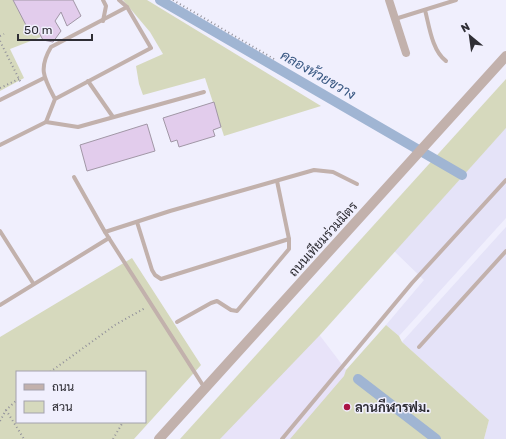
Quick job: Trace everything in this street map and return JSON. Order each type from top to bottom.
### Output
[{"type":"street","points":[[389,0],[406,53]]},
{"type":"street","name":"ถนนเทียมร่วมมิตร","points":[[159,439],[506,56]]},
{"type":"lane","points":[[103,0],[106,6],[103,21]]},
{"type":"lane","points":[[46,122],[55,99],[151,48],[128,7],[120,0]]},
{"type":"lane","points":[[395,19],[456,0]]},
{"type":"lane","points":[[55,99],[44,78],[44,58],[51,47],[128,7]]},
{"type":"lane","points":[[425,10],[433,40],[441,57],[446,61]]},
{"type":"lane","points":[[0,100],[44,78]]},
{"type":"lane","points":[[88,81],[112,117]]},
{"type":"lane","points":[[0,145],[46,122],[78,127],[204,92]]},
{"type":"lane","points":[[105,232],[314,170],[333,172],[357,184]]},
{"type":"lane","points":[[74,176],[105,232],[205,388]]},
{"type":"lane","points":[[282,439],[412,282],[506,180]]},
{"type":"lane","points":[[177,322],[217,301],[231,310],[237,311],[289,249],[289,239],[277,181]]},
{"type":"lane","points":[[137,222],[152,270],[155,275],[161,279],[289,239]]},
{"type":"lane","points":[[0,231],[33,283]]},
{"type":"lane","points":[[0,305],[33,283],[109,238]]},
{"type":"lane","points":[[419,347],[506,251]]},
{"type":"path","points":[[172,0],[274,59]]},
{"type":"path","points":[[0,36],[4,34]]},
{"type":"path","points":[[0,41],[24,88]]},
{"type":"path","points":[[0,88],[19,79]]},
{"type":"path","points":[[51,371],[115,325],[151,304]]},
{"type":"path","points":[[0,421],[6,410],[16,401]]},
{"type":"path","points":[[6,410],[24,439]]},
{"type":"path","points":[[114,439],[122,423]]},
{"type":"shaded area","points":[[506,128],[506,218],[399,336],[386,325],[424,280],[394,251]]},
{"type":"shaded area","points":[[506,227],[506,439],[484,439],[489,420],[402,342]]},
{"type":"shaded area","points":[[299,308],[346,370],[421,439],[184,439]]},
{"type":"green space","points":[[0,0],[13,0],[41,37],[10,49],[24,78],[0,91]]},
{"type":"green space","points":[[123,0],[147,0],[321,106],[224,136],[205,78],[143,95],[139,84],[136,66],[163,54],[150,32]]},
{"type":"green space","points":[[506,79],[506,128],[320,335],[220,439],[180,439]]},
{"type":"green space","points":[[132,258],[201,365],[134,439],[0,439],[0,337]]},
{"type":"green space","points":[[386,325],[399,336],[402,342],[489,420],[484,439],[290,439],[344,376],[346,370]]},
{"type":"building","points":[[13,0],[73,0],[81,16],[67,26],[61,12],[55,21],[61,31],[53,42],[43,40],[37,29],[28,29]]},
{"type":"building","points":[[214,102],[221,127],[213,130],[215,136],[179,147],[177,140],[171,142],[163,118]]},
{"type":"building","points":[[147,124],[155,151],[87,171],[80,145]]},
{"type":"waterway","name":"คลองห้วยขวาง","points":[[160,0],[462,175]]},
{"type":"waterway","points":[[358,379],[436,439]]},
{"type":"place","name":"ลานกีฬารฟม.","points":[[347,407]]}]
